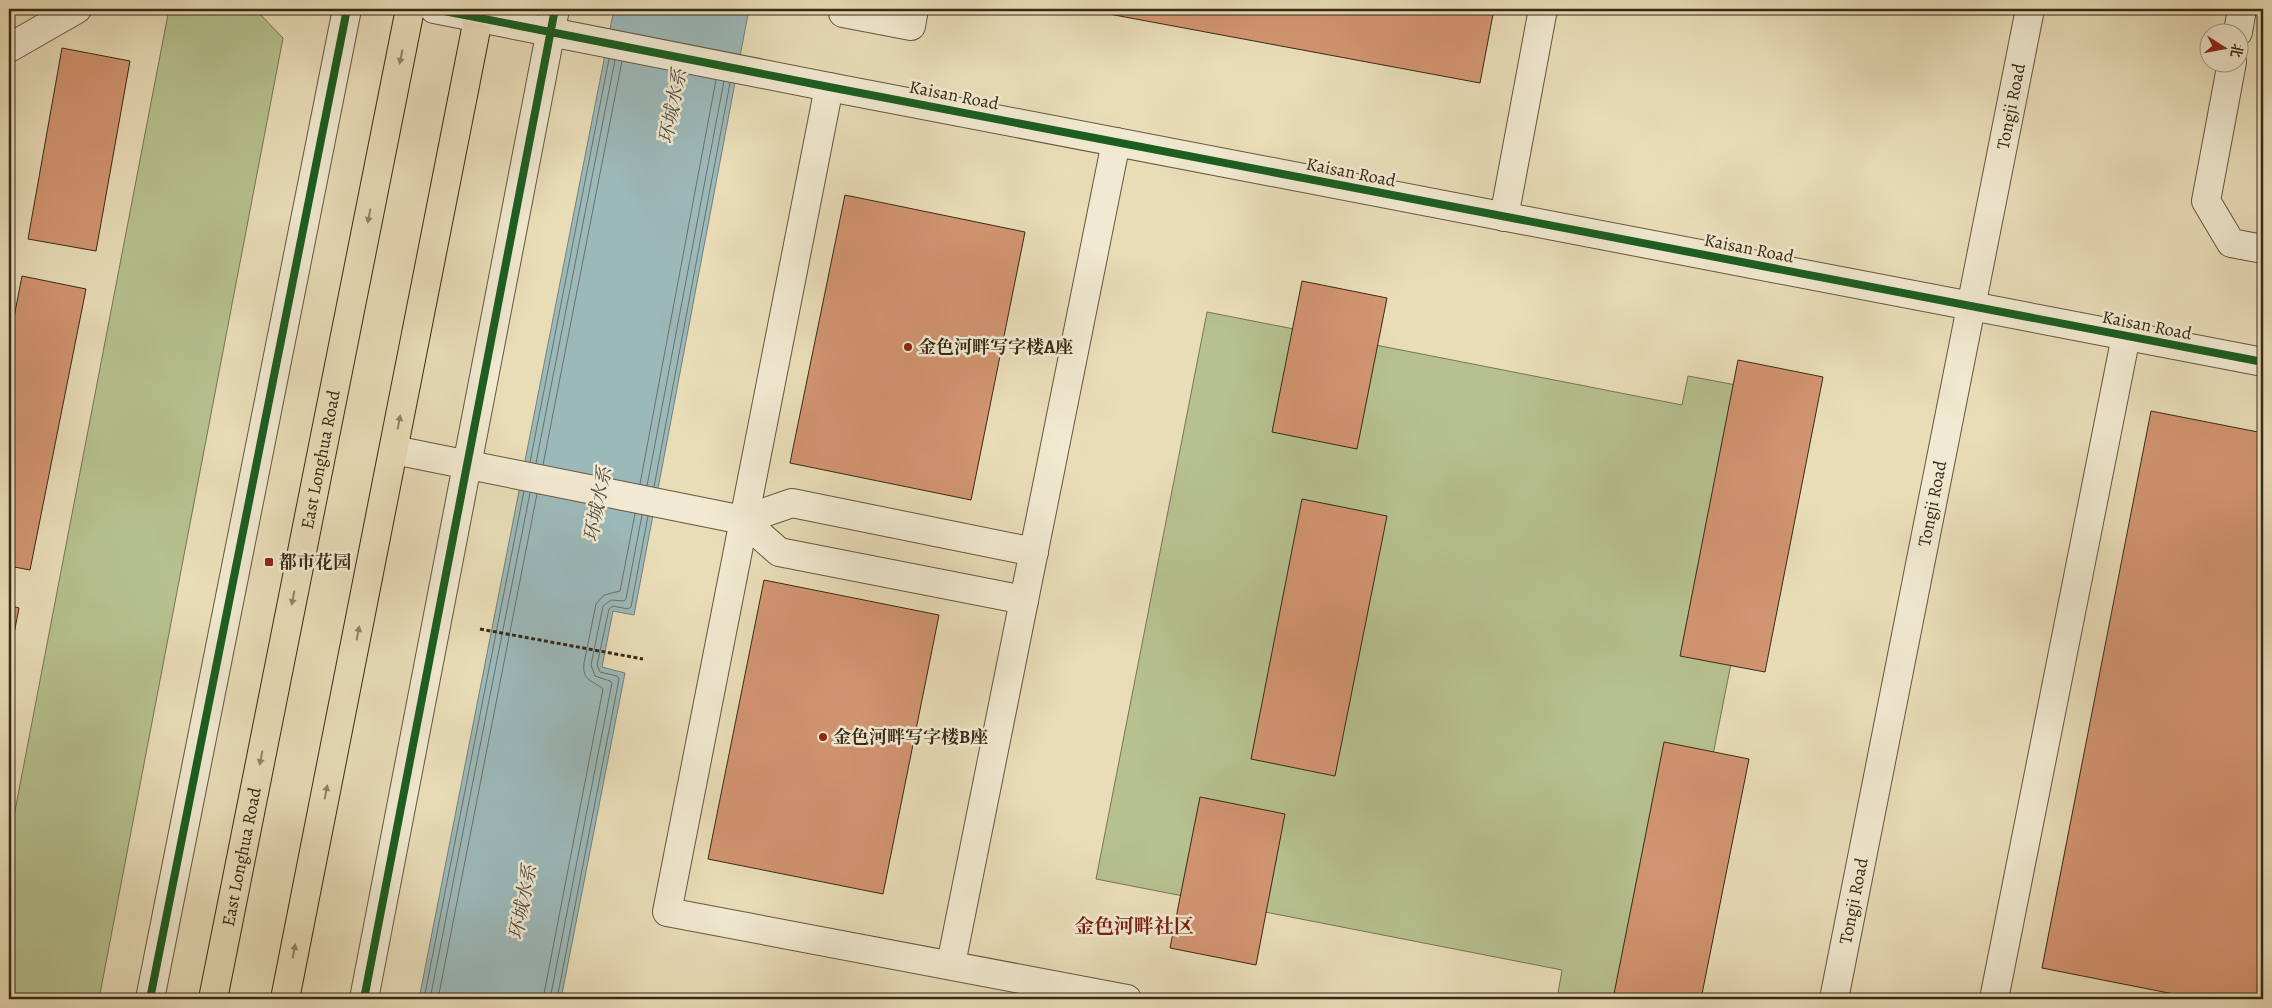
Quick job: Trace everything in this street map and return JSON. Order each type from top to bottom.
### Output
[{"type":"main road","name":"East Longhua Road","points":[[214,999],[410,9]]},
{"type":"main road","points":[[285,999],[479,13]]},
{"type":"street","points":[[9,48],[77,9]]},
{"type":"street","points":[[150,999],[347,9]]},
{"type":"street","name":"Kaisan Road","points":[[434,9],[553,20],[601,42],[2263,362]]},
{"type":"street","points":[[844,9],[843,13],[911,26],[914,9]]},
{"type":"street","points":[[1504,217],[1543,9]]},
{"type":"street","name":"Tongji Road","points":[[1834,999],[2030,9]]},
{"type":"street","points":[[2240,22],[2242,9]]},
{"type":"street","points":[[364,999],[553,20]]},
{"type":"street","points":[[2230,72],[2206,201],[2230,243],[2263,249]]},
{"type":"street","points":[[830,87],[667,912],[951,964],[1127,999]]},
{"type":"street","points":[[951,964],[1116,142]]},
{"type":"street","points":[[1994,999],[2126,336]]},
{"type":"street","points":[[394,450],[511,475],[743,520],[792,503],[1034,552]]},
{"type":"street","points":[[743,520],[779,552],[1024,600]]},
{"type":"path","points":[[480,629],[643,659]]},
{"type":"green space","points":[[169,9],[241,9],[257,11],[283,38],[99,999],[9,999],[9,842]]},
{"type":"green space","points":[[1207,312],[1682,405],[1688,376],[1784,394],[1665,999],[1557,999],[1562,970],[1096,879]]},
{"type":"water","name":"环城水系","points":[[614,9],[749,9],[634,615],[613,611],[602,667],[625,673],[561,999],[419,999]]},
{"type":"building","points":[[1082,9],[1494,9],[1480,83]]},
{"type":"building","points":[[62,48],[130,61],[96,251],[28,239]]},
{"type":"building","name":"金色河畔写字楼A座","points":[[845,195],[1025,232],[971,500],[790,463]]},
{"type":"building","points":[[22,276],[86,289],[30,570],[9,566],[9,343]]},
{"type":"building","points":[[1302,281],[1387,298],[1357,449],[1272,432]]},
{"type":"building","points":[[1738,360],[1823,377],[1765,672],[1680,656]]},
{"type":"building","points":[[2151,411],[2263,433],[2263,999],[2199,999],[2042,968]]},
{"type":"building","points":[[1302,499],[1387,516],[1335,776],[1251,759]]},
{"type":"building","name":"金色河畔写字楼B座","points":[[764,580],[939,615],[883,894],[708,859]]},
{"type":"building","points":[[9,605],[19,608],[9,659]]},
{"type":"building","points":[[1664,742],[1749,759],[1701,999],[1613,999]]},
{"type":"building","points":[[1200,797],[1285,814],[1256,965],[1170,948]]},
{"type":"cycle path","points":[[150,999],[347,9]]},
{"type":"cycle path","points":[[434,9],[829,87],[2263,362]]},
{"type":"cycle path","points":[[364,999],[555,9]]},
{"type":"place","name":"金色河畔写字楼A座","points":[[908,347]]},
{"type":"place","name":"都市花园","points":[[269,562]]},
{"type":"place","name":"金色河畔写字楼B座","points":[[823,737]]},
{"type":"district","name":"金色河畔社区","points":[[1134,926]]}]
